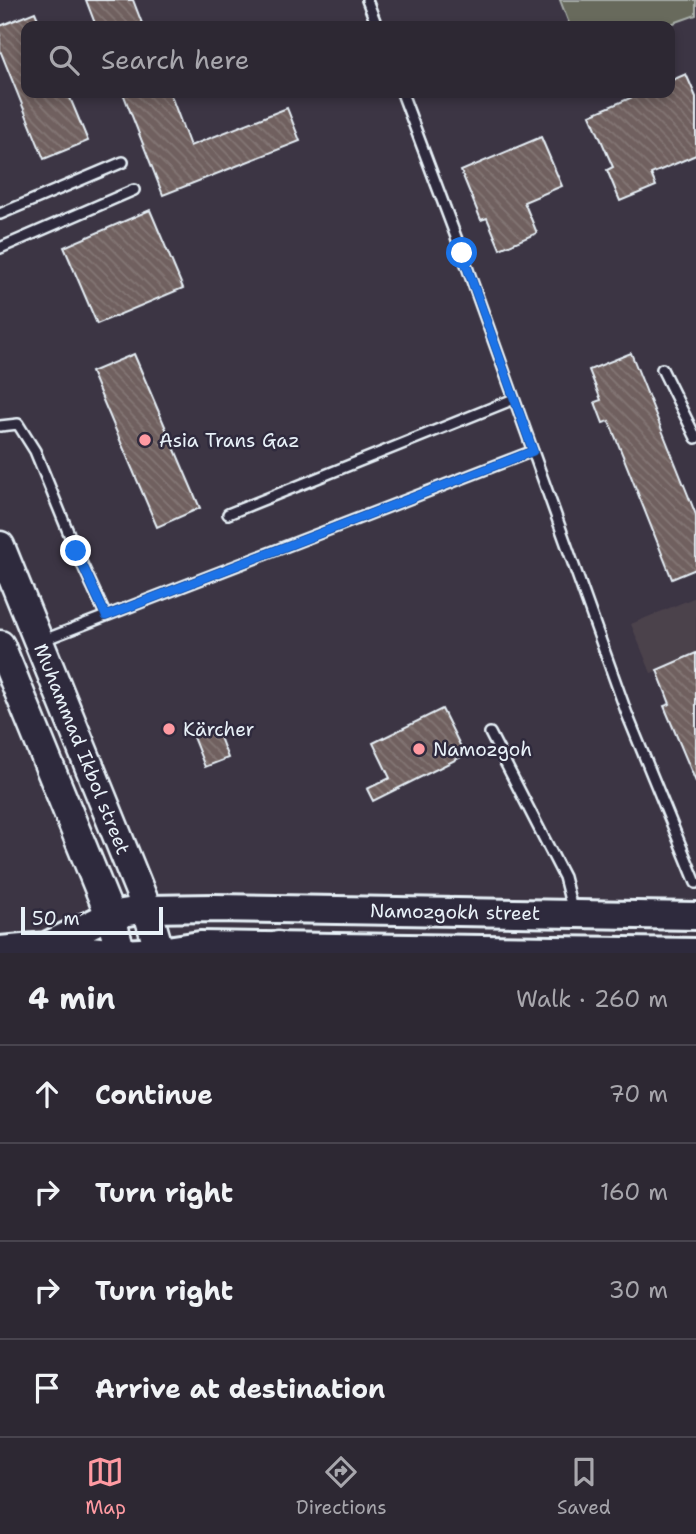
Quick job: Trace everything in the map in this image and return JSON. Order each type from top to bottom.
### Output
[{"type":"main road","name":"Muhammad Ikbol street","points":[[0,546],[147,909],[160,952]]},
{"type":"main road","name":"Muhammad Ikbol street","points":[[0,645],[110,915],[121,953]]},
{"type":"main road","points":[[0,950],[46,946],[110,915],[147,909],[696,916]]},
{"type":"main road","name":"Namozgokh street","points":[[46,946],[121,953],[160,952],[200,946],[273,950],[696,952]]},
{"type":"lane","points":[[367,0],[375,21]]},
{"type":"lane","points":[[404,98],[627,714],[696,883]]},
{"type":"lane","points":[[0,214],[124,162]]},
{"type":"lane","points":[[0,248],[135,190]]},
{"type":"lane","points":[[662,369],[696,438]]},
{"type":"lane","points":[[228,514],[514,399]]},
{"type":"lane","points":[[0,426],[18,424],[35,451],[106,616]]},
{"type":"lane","points":[[39,642],[533,451]]},
{"type":"lane","points":[[490,733],[564,877],[574,914]]},
{"type":"shaded area","points":[[696,597],[696,782],[664,706],[670,703],[657,671],[651,673],[631,624]]},
{"type":"green space","points":[[560,0],[696,0],[696,15],[675,22],[568,21]]},
{"type":"building","points":[[86,0],[133,0],[141,21],[94,21]]},
{"type":"building","points":[[35,12],[39,21],[21,21],[21,98],[70,98],[88,141],[44,159],[0,50],[0,26]]},
{"type":"building","points":[[686,74],[696,97],[696,155],[651,174],[656,186],[620,201],[607,170],[613,167],[590,115],[630,98],[675,98],[675,79]]},
{"type":"building","points":[[125,98],[172,98],[190,146],[287,108],[300,141],[163,195]]},
{"type":"building","points":[[541,137],[562,186],[524,202],[537,233],[500,249],[487,218],[481,220],[461,171]]},
{"type":"building","points":[[150,210],[183,288],[97,324],[64,247]]},
{"type":"building","points":[[631,353],[696,515],[696,569],[672,579],[609,421],[603,423],[595,402],[601,400],[589,370]]},
{"type":"building","name":"Asia Trans Gaz","points":[[134,354],[200,508],[157,527],[91,372]]},
{"type":"building","points":[[696,653],[696,782],[664,706],[670,704],[657,670]]},
{"type":"building","name":"Namozgoh","points":[[442,709],[465,755],[373,801],[367,789],[390,778],[373,743]]},
{"type":"building","points":[[216,727],[228,758],[205,767],[193,737]]},
{"type":"place","name":"Asia Trans Gaz","points":[[145,440]]},
{"type":"place","name":"Kärcher","points":[[169,729]]},
{"type":"place","name":"Namozgoh","points":[[419,749]]},
{"type":"route","points":[[76,551],[106,616],[533,451],[462,253]]}]
